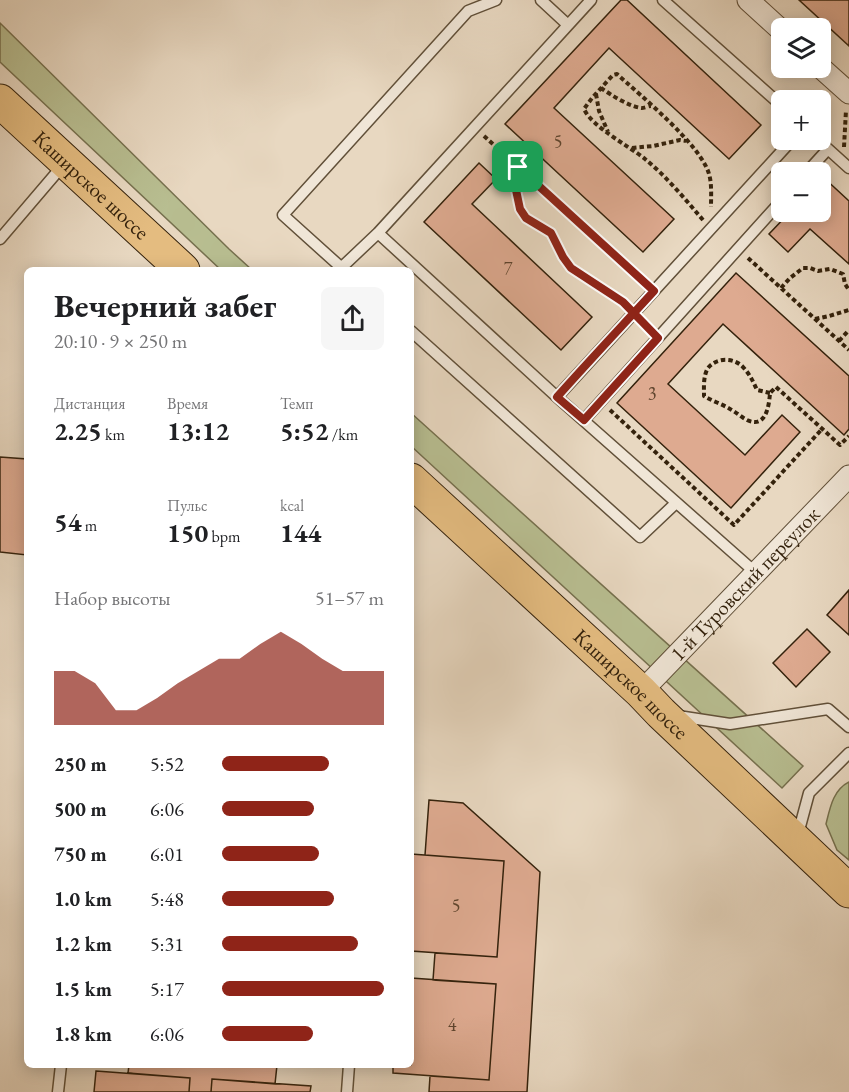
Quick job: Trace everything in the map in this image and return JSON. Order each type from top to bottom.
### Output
[{"type":"main road","name":"Каширское шоссе","points":[[0,101],[180,267]]},
{"type":"main road","name":"Каширское шоссе","points":[[414,483],[651,702],[849,891]]},
{"type":"street","points":[[748,0],[771,21]]},
{"type":"street","points":[[829,78],[848,100]]},
{"type":"street","name":"1-й Туровский переулок","points":[[651,702],[756,573],[849,476]]},
{"type":"lane","points":[[341,267],[284,215],[468,11],[496,0]]},
{"type":"lane","points":[[541,0],[568,25]]},
{"type":"lane","points":[[345,267],[591,0]]},
{"type":"lane","points":[[663,0],[771,96]]},
{"type":"lane","points":[[557,397],[783,150]]},
{"type":"lane","points":[[816,162],[827,150]]},
{"type":"lane","points":[[829,150],[846,165]]},
{"type":"lane","points":[[0,239],[66,162]]},
{"type":"lane","points":[[584,420],[771,213]]},
{"type":"lane","points":[[378,233],[557,397],[756,573]]},
{"type":"lane","points":[[414,334],[640,537],[676,503]]},
{"type":"lane","points":[[651,702],[730,724],[828,709],[849,727]]},
{"type":"lane","points":[[796,840],[809,793],[849,753]]},
{"type":"lane","points":[[58,1092],[60,1068]]},
{"type":"lane","points":[[347,1092],[349,1068]]},
{"type":"path","points":[[701,218],[711,207],[709,172],[694,147],[617,74],[614,75],[584,109],[586,114],[608,133],[647,160],[711,229]]},
{"type":"path","points":[[601,88],[631,104],[643,108],[651,106]]},
{"type":"path","points":[[596,93],[599,111],[608,133]]},
{"type":"path","points":[[846,165],[848,100]]},
{"type":"path","points":[[474,127],[654,291]]},
{"type":"path","points":[[631,148],[680,140],[688,142]]},
{"type":"path","points":[[518,167],[516,190],[520,209],[526,218],[551,233],[571,268],[623,302],[633,313]]},
{"type":"path","points":[[738,249],[849,350]]},
{"type":"path","points":[[780,288],[803,268],[818,271],[830,269],[843,274],[849,290]]},
{"type":"path","points":[[814,319],[849,310]]},
{"type":"path","points":[[839,341],[849,330]]},
{"type":"path","points":[[770,393],[757,390],[750,375],[740,364],[725,359],[707,369],[703,384],[704,396],[729,408],[748,421],[756,422],[765,416],[769,407],[770,393],[776,387],[840,445],[849,436]]},
{"type":"path","points":[[601,401],[734,525],[822,429]]},
{"type":"green space","points":[[0,23],[249,267],[218,267],[0,62]]},
{"type":"green space","points":[[414,416],[803,766],[782,788],[414,449]]},
{"type":"green space","points":[[849,782],[849,860],[837,850],[826,824],[836,795]]},
{"type":"building","points":[[621,0],[627,0],[761,125],[729,159],[609,48],[554,108],[674,219],[643,252],[505,124]]},
{"type":"building","points":[[799,0],[849,0],[849,46],[831,29],[831,18],[819,18]]},
{"type":"building","points":[[479,163],[496,179],[472,204],[592,317],[561,350],[424,222]]},
{"type":"building","points":[[831,184],[849,201],[849,264],[810,229],[788,252],[769,234],[780,222],[831,222]]},
{"type":"building","points":[[736,273],[849,376],[849,429],[844,435],[723,324],[668,384],[745,455],[782,415],[800,432],[731,508],[617,403]]},
{"type":"building","points":[[0,457],[24,459],[24,555],[0,552]]},
{"type":"building","points":[[849,590],[849,635],[827,615]]},
{"type":"building","points":[[807,629],[830,652],[796,687],[773,663]]},
{"type":"building","points":[[429,800],[463,803],[540,872],[527,1092],[429,1092],[430,1076],[489,1080],[496,984],[433,980],[435,953],[497,957],[504,861],[425,855]]},
{"type":"building","points":[[414,854],[504,861],[497,957],[414,951]]},
{"type":"building","points":[[414,978],[496,984],[489,1080],[393,1073],[393,1068],[414,1068]]},
{"type":"building","points":[[129,1068],[277,1068],[275,1084],[212,1079],[211,1092],[189,1092],[190,1078],[128,1073]]},
{"type":"building","points":[[96,1071],[190,1078],[189,1092],[94,1092]]},
{"type":"building","points":[[212,1079],[311,1086],[310,1092],[211,1092]]},
{"type":"route","points":[[518,167],[516,190],[520,209],[526,218],[551,233],[571,268],[623,302],[633,313],[658,338],[584,420],[557,397],[633,313],[654,291],[518,167]]}]
